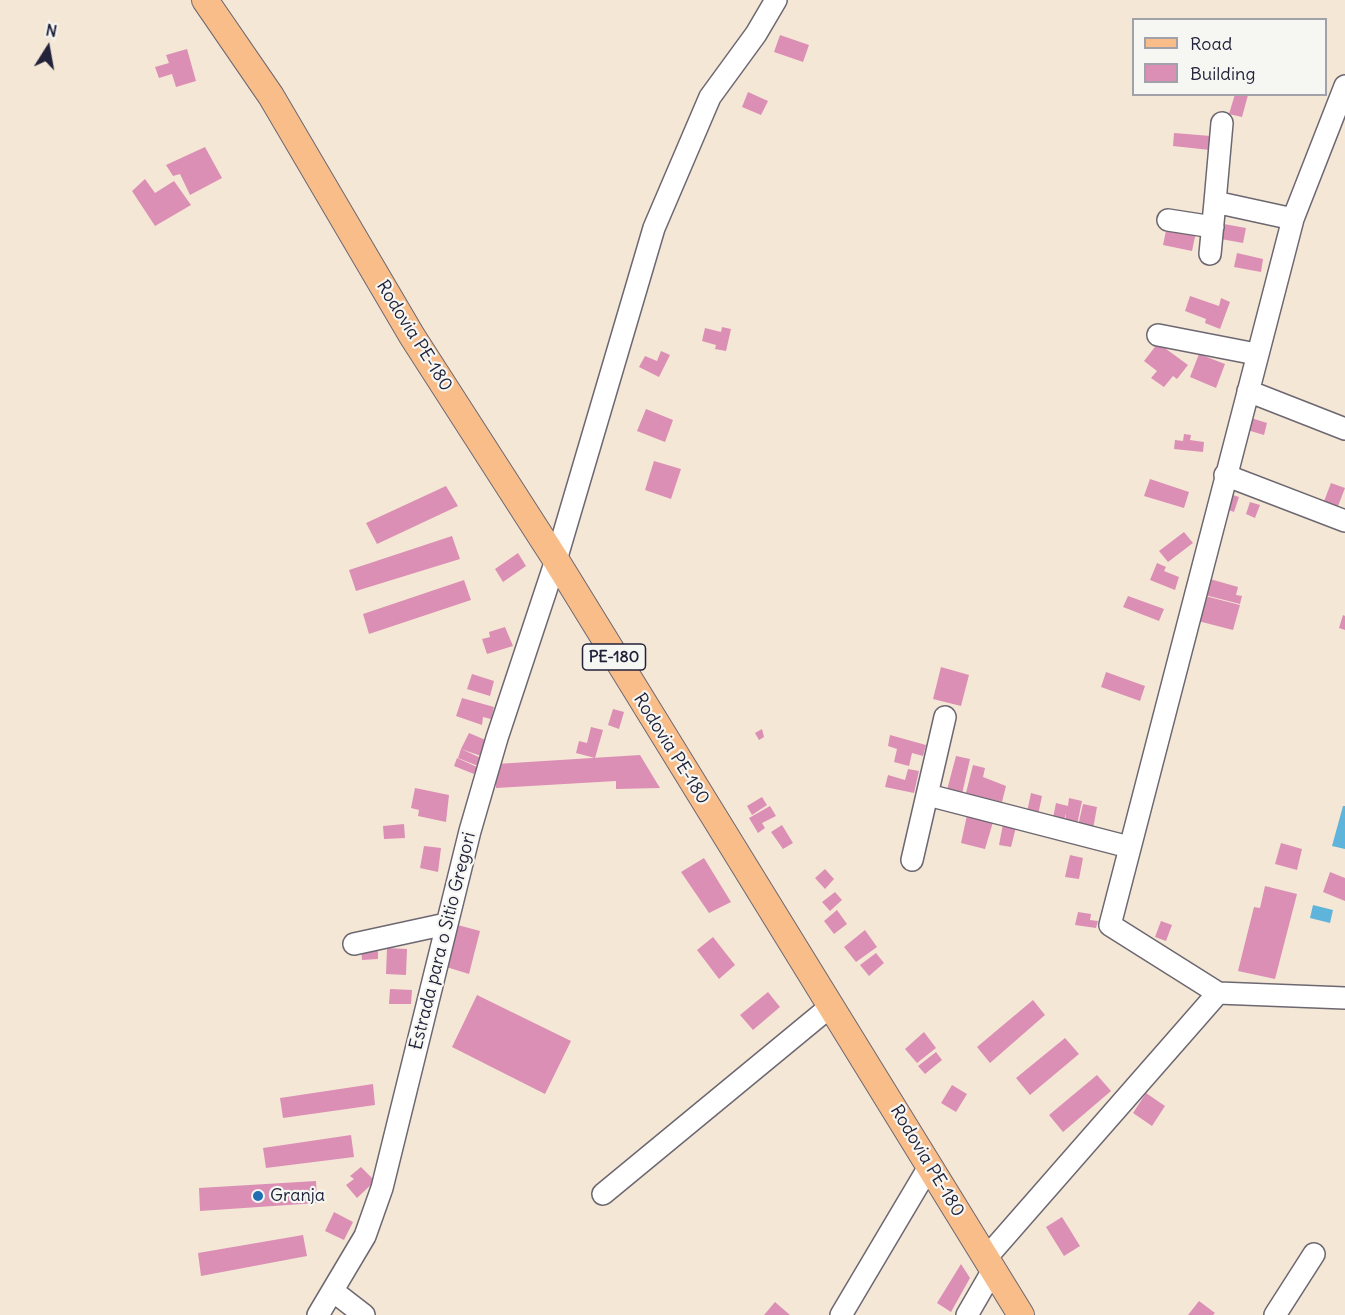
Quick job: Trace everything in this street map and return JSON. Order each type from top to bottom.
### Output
[{"type":"main road","name":"Rodovia PE-180","points":[[205,0],[271,96],[412,336],[556,560],[1021,1315]]},
{"type":"street","name":"Estrada para o Sitio Gregori","points":[[318,1315],[364,1236],[382,1188],[446,924],[497,738],[556,560],[654,228],[710,97],[756,34],[776,0]]},
{"type":"street","points":[[1345,86],[1293,219],[1256,354],[1110,925],[1218,993],[1345,998]]},
{"type":"street","points":[[1210,254],[1222,123]]},
{"type":"street","points":[[1215,202],[1293,219]]},
{"type":"street","points":[[1168,220],[1213,227]]},
{"type":"street","points":[[1158,335],[1256,354]]},
{"type":"street","points":[[1248,391],[1345,429]]},
{"type":"street","points":[[1225,475],[1345,521]]},
{"type":"street","points":[[912,860],[945,717]]},
{"type":"street","points":[[928,795],[1129,848]]},
{"type":"street","points":[[354,944],[446,924]]},
{"type":"street","points":[[967,1315],[990,1264],[1218,993]]},
{"type":"street","points":[[603,1194],[831,1006]]},
{"type":"street","points":[[841,1315],[930,1165]]},
{"type":"street","points":[[1275,1315],[1314,1254]]},
{"type":"street","points":[[333,1291],[364,1315]]},
{"type":"water","points":[[1343,806],[1345,806],[1345,849],[1332,846]]},
{"type":"water","points":[[1313,905],[1333,910],[1330,923],[1310,918]]},
{"type":"building","points":[[780,35],[809,45],[803,62],[774,52]]},
{"type":"building","points":[[187,49],[196,81],[176,87],[172,74],[159,78],[155,67],[169,63],[166,55]]},
{"type":"building","points":[[748,92],[768,101],[761,115],[742,107]]},
{"type":"building","points":[[1234,96],[1248,96],[1242,117],[1229,114]]},
{"type":"building","points":[[1174,133],[1211,136],[1210,150],[1173,146]]},
{"type":"building","points":[[205,147],[222,178],[190,195],[180,174],[173,176],[166,165]]},
{"type":"building","points":[[145,179],[155,193],[174,181],[191,205],[155,226],[132,191]]},
{"type":"building","points":[[1224,224],[1246,228],[1243,243],[1221,239]]},
{"type":"building","points":[[1167,226],[1196,232],[1192,251],[1163,245]]},
{"type":"building","points":[[1237,253],[1263,259],[1261,272],[1234,267]]},
{"type":"building","points":[[1190,296],[1219,306],[1221,298],[1230,302],[1220,329],[1205,323],[1206,319],[1185,311]]},
{"type":"building","points":[[722,327],[731,329],[726,351],[715,349],[716,345],[702,341],[705,328],[721,332]]},
{"type":"building","points":[[1158,343],[1188,365],[1177,379],[1173,376],[1164,387],[1151,378],[1157,371],[1144,361]]},
{"type":"building","points":[[661,351],[670,355],[659,377],[639,367],[645,356],[657,361]]},
{"type":"building","points":[[1199,354],[1225,364],[1216,388],[1190,377]]},
{"type":"building","points":[[646,409],[673,420],[665,442],[637,431]]},
{"type":"building","points":[[1248,417],[1267,423],[1264,435],[1244,429]]},
{"type":"building","points":[[1184,434],[1191,435],[1190,440],[1204,442],[1203,452],[1174,449],[1175,440],[1183,441]]},
{"type":"building","points":[[654,461],[681,469],[671,499],[645,490]]},
{"type":"building","points":[[1150,479],[1189,492],[1184,508],[1144,496]]},
{"type":"building","points":[[1331,483],[1345,488],[1335,514],[1321,509]]},
{"type":"building","points":[[446,486],[458,506],[377,544],[366,523]]},
{"type":"building","points":[[1227,493],[1239,497],[1234,512],[1223,508]]},
{"type":"building","points":[[1250,502],[1260,505],[1255,518],[1246,514]]},
{"type":"building","points":[[1184,532],[1193,543],[1168,562],[1159,551]]},
{"type":"building","points":[[452,536],[460,559],[356,591],[349,570]]},
{"type":"building","points":[[518,553],[526,566],[503,582],[495,569]]},
{"type":"building","points":[[1157,563],[1166,567],[1164,571],[1179,577],[1175,590],[1150,580]]},
{"type":"building","points":[[1210,579],[1238,587],[1236,595],[1242,596],[1240,604],[1205,595]]},
{"type":"building","points":[[464,580],[471,600],[369,634],[363,614]]},
{"type":"building","points":[[1128,596],[1164,609],[1159,621],[1123,607]]},
{"type":"building","points":[[1205,596],[1240,605],[1233,630],[1198,621]]},
{"type":"building","points":[[1343,615],[1345,616],[1345,630],[1339,628]]},
{"type":"building","points":[[505,627],[513,646],[487,654],[482,639],[490,637],[489,632]]},
{"type":"building","points":[[941,667],[969,675],[961,706],[933,699]]},
{"type":"building","points":[[1106,672],[1145,686],[1140,701],[1101,687]]},
{"type":"building","points":[[472,674],[494,681],[490,696],[467,689]]},
{"type":"building","points":[[462,698],[494,707],[491,719],[483,717],[482,725],[456,716]]},
{"type":"building","points":[[613,709],[624,712],[619,729],[608,725]]},
{"type":"building","points":[[591,727],[603,730],[595,758],[576,753],[579,741],[587,743]]},
{"type":"building","points":[[762,729],[764,737],[759,740],[755,733]]},
{"type":"building","points":[[469,733],[488,741],[481,756],[461,749]]},
{"type":"building","points":[[890,735],[926,745],[923,756],[912,753],[909,766],[894,762],[897,749],[888,746]]},
{"type":"building","points":[[461,749],[481,758],[478,766],[458,758]]},
{"type":"building","points":[[640,755],[660,788],[616,789],[616,781],[496,788],[496,764]]},
{"type":"building","points":[[956,756],[970,759],[962,794],[947,790]]},
{"type":"building","points":[[457,758],[477,767],[474,774],[454,766]]},
{"type":"building","points":[[973,765],[985,768],[983,777],[1006,786],[1002,802],[966,793]]},
{"type":"building","points":[[908,769],[919,771],[914,793],[885,787],[888,775],[905,780]]},
{"type":"building","points":[[415,788],[449,795],[446,822],[418,816],[419,810],[411,808]]},
{"type":"building","points":[[1031,793],[1042,796],[1038,815],[1027,812]]},
{"type":"building","points":[[762,797],[767,805],[752,815],[747,806]]},
{"type":"building","points":[[1069,798],[1082,801],[1077,825],[1065,822],[1066,813],[1064,820],[1053,818],[1056,803],[1068,806]]},
{"type":"building","points":[[1083,804],[1097,807],[1093,829],[1078,826]]},
{"type":"building","points":[[770,806],[776,816],[762,823],[765,828],[758,833],[749,818]]},
{"type":"building","points":[[967,815],[993,822],[985,849],[961,843]]},
{"type":"building","points":[[404,824],[405,838],[384,839],[383,826]]},
{"type":"building","points":[[1003,824],[1016,827],[1011,847],[999,845]]},
{"type":"building","points":[[782,825],[793,843],[783,849],[771,832]]},
{"type":"building","points":[[1281,843],[1302,849],[1297,870],[1275,864]]},
{"type":"building","points":[[424,846],[441,848],[438,872],[420,868]]},
{"type":"building","points":[[1070,855],[1083,858],[1079,879],[1065,877]]},
{"type":"building","points":[[704,858],[731,902],[709,913],[681,872]]},
{"type":"building","points":[[825,869],[834,879],[825,889],[815,878]]},
{"type":"building","points":[[1330,872],[1345,878],[1345,901],[1323,892]]},
{"type":"building","points":[[1265,886],[1297,894],[1275,979],[1238,971],[1254,907],[1260,908]]},
{"type":"building","points":[[835,892],[842,900],[830,911],[822,902]]},
{"type":"building","points":[[837,910],[847,924],[834,934],[824,921]]},
{"type":"building","points":[[1078,912],[1091,914],[1090,920],[1098,921],[1096,928],[1075,925]]},
{"type":"building","points":[[1161,921],[1172,925],[1166,941],[1155,937]]},
{"type":"building","points":[[454,924],[480,931],[469,974],[443,966]]},
{"type":"building","points":[[865,930],[877,947],[856,962],[844,947]]},
{"type":"building","points":[[713,937],[735,965],[719,979],[697,950]]},
{"type":"building","points":[[378,946],[378,959],[362,960],[361,947]]},
{"type":"building","points":[[387,948],[407,949],[406,975],[386,974]]},
{"type":"building","points":[[876,953],[884,963],[869,976],[860,965]]},
{"type":"building","points":[[390,989],[412,990],[411,1004],[389,1004]]},
{"type":"building","points":[[768,992],[780,1007],[753,1030],[740,1015]]},
{"type":"building","points":[[477,995],[571,1041],[545,1094],[452,1047]]},
{"type":"building","points":[[1033,1000],[1045,1015],[990,1063],[977,1047]]},
{"type":"building","points":[[924,1032],[936,1048],[917,1063],[905,1049]]},
{"type":"building","points":[[1065,1038],[1079,1054],[1030,1095],[1016,1078]]},
{"type":"building","points":[[936,1052],[942,1060],[925,1074],[918,1066]]},
{"type":"building","points":[[1097,1075],[1111,1091],[1063,1132],[1049,1115]]},
{"type":"building","points":[[373,1084],[375,1105],[283,1118],[280,1098]]},
{"type":"building","points":[[952,1085],[967,1094],[956,1112],[941,1103]]},
{"type":"building","points":[[1146,1093],[1165,1106],[1152,1126],[1133,1113]]},
{"type":"building","name":"Granja","points":[[351,1135],[354,1157],[266,1168],[263,1148]]},
{"type":"building","points":[[361,1167],[375,1181],[357,1198],[346,1185],[354,1179],[350,1176]]},
{"type":"building","name":"Granja","points":[[316,1181],[317,1203],[200,1211],[199,1188]]},
{"type":"building","points":[[334,1212],[353,1222],[344,1240],[325,1231]]},
{"type":"building","points":[[1062,1217],[1080,1246],[1064,1256],[1046,1227]]},
{"type":"building","name":"Granja","points":[[303,1235],[307,1256],[201,1276],[198,1253]]},
{"type":"building","points":[[961,1264],[970,1278],[951,1312],[937,1303]]},
{"type":"building","points":[[1199,1301],[1215,1313],[1213,1315],[1188,1315]]},
{"type":"building","points":[[775,1302],[790,1315],[764,1315]]},
{"type":"place","name":"Granja","points":[[258,1196]]}]
